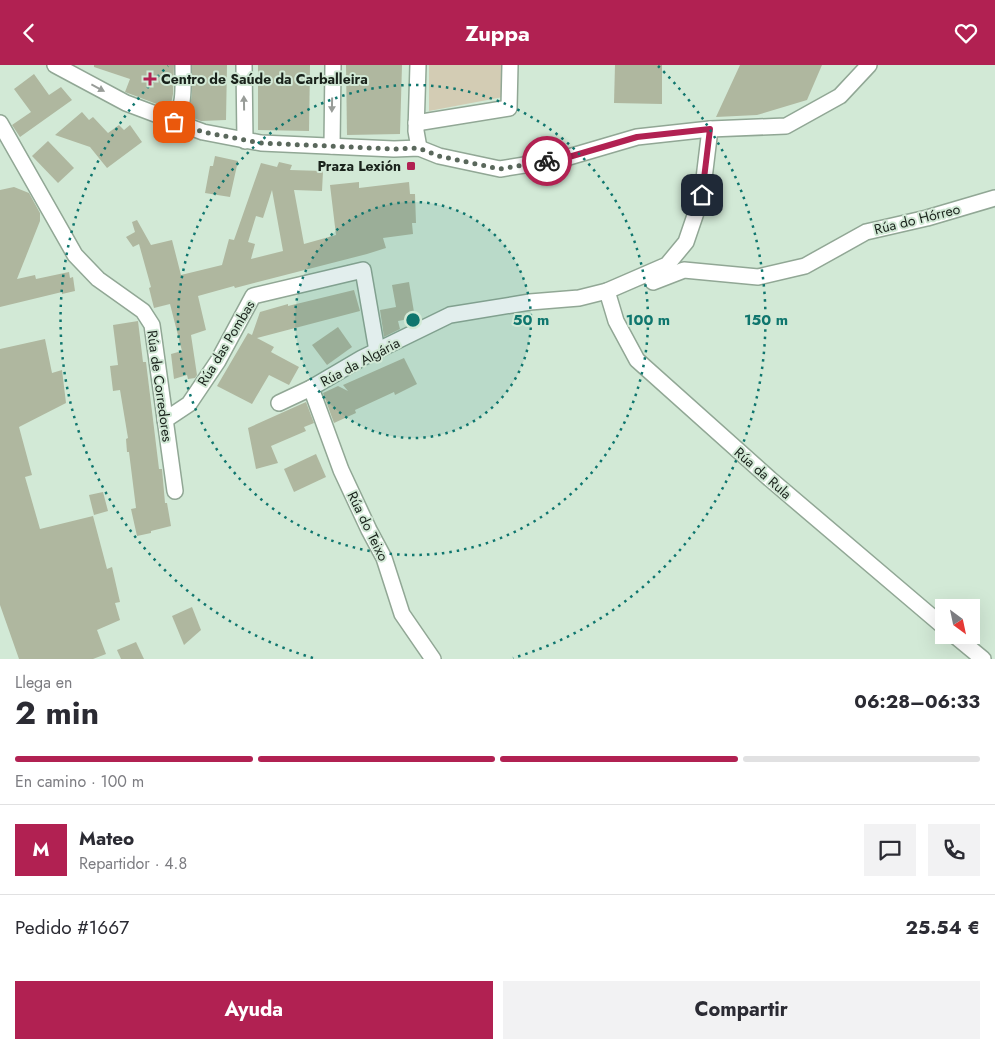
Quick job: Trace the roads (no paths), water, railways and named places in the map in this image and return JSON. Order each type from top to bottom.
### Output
[{"type":"street","points":[[55,65],[126,103],[203,132],[261,143],[394,149],[418,148],[439,156],[500,169],[562,159],[637,137],[710,129],[786,125],[840,96],[869,65]]},
{"type":"street","points":[[174,122],[181,109],[183,100],[183,65]]},
{"type":"street","points":[[244,65],[245,141]]},
{"type":"street","points":[[332,146],[333,65]]},
{"type":"street","points":[[418,65],[416,123],[418,148]]},
{"type":"street","points":[[416,123],[510,108],[510,65]]},
{"type":"street","name":"Rúa de Corredores","points":[[0,126],[76,255],[98,279],[131,301],[148,318],[154,339],[175,491]]},
{"type":"street","points":[[608,295],[667,265],[686,242],[702,195],[710,129]]},
{"type":"street","name":"Rúa do Hórreo","points":[[608,295],[684,270],[758,277],[806,266],[866,232],[927,218],[995,198]]},
{"type":"street","name":"Rúa das Pombas","points":[[165,419],[189,404],[218,361],[253,296],[363,270],[377,351]]},
{"type":"street","name":"Rúa da Algária","points":[[279,403],[311,388],[362,357],[450,315],[530,302],[608,295]]},
{"type":"street","name":"Rúa da Rula","points":[[608,295],[616,321],[637,360],[770,479],[935,619]]},
{"type":"street","name":"Rúa do Teixo","points":[[311,388],[341,470],[384,558],[402,614],[434,659]]},
{"type":"street","points":[[965,644],[983,659]]},
{"type":"place","name":"Centro de Saúde da Carballeira","points":[[150,79]]},
{"type":"place","name":"Praza Lexión","points":[[411,166]]}]
